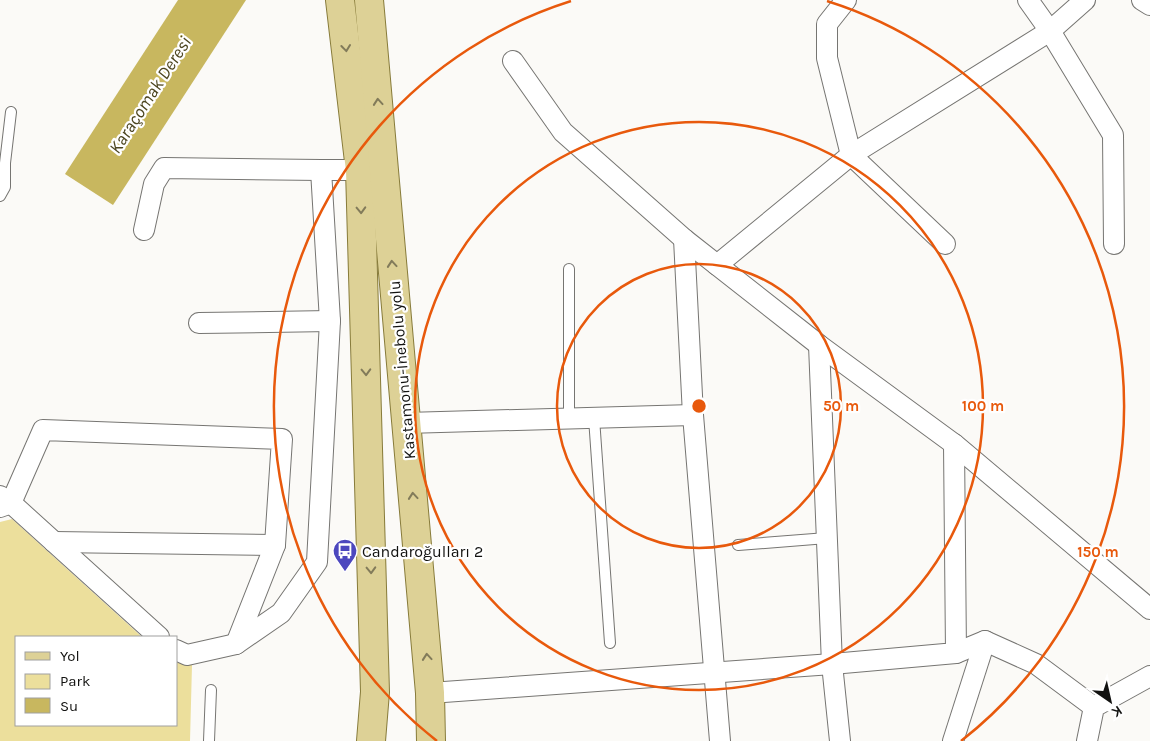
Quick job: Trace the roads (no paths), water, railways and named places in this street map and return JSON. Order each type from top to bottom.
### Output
[{"type":"main road","points":[[340,0],[360,170],[375,692],[371,741]]},
{"type":"main road","name":"Kastamonu-İnebolu yolu","points":[[369,0],[430,693],[431,741]]},
{"type":"street","points":[[846,0],[826,24],[827,58],[851,155],[945,244]]},
{"type":"street","points":[[1028,0],[1050,31],[1112,135],[1114,244]]},
{"type":"street","points":[[717,265],[851,155],[1050,31],[1085,0]]},
{"type":"street","points":[[1142,0],[1150,5]]},
{"type":"street","points":[[513,61],[562,132],[684,239],[819,345],[954,444],[1150,609]]},
{"type":"street","points":[[144,230],[154,184],[164,168],[360,170]]},
{"type":"street","points":[[178,651],[187,655],[236,644],[281,612],[317,562],[330,321],[321,170]]},
{"type":"street","points":[[684,239],[693,415],[720,741]]},
{"type":"street","points":[[199,323],[330,321]]},
{"type":"street","points":[[819,345],[832,664],[840,741]]},
{"type":"street","points":[[406,423],[693,415]]},
{"type":"street","points":[[159,636],[54,542],[4,502],[43,430],[282,439],[275,545],[236,644]]},
{"type":"street","points":[[954,444],[956,653]]},
{"type":"street","points":[[54,542],[275,545]]},
{"type":"street","points":[[430,693],[832,664],[956,653],[985,641],[1036,664],[1094,707]]},
{"type":"street","points":[[953,741],[985,641]]},
{"type":"street","points":[[1087,741],[1094,707],[1150,676]]},
{"type":"lane","points":[[0,196],[5,186],[5,163],[11,112]]},
{"type":"lane","points":[[569,269],[569,419]]},
{"type":"lane","points":[[594,418],[610,643]]},
{"type":"lane","points":[[738,545],[827,538]]},
{"type":"lane","points":[[209,741],[211,690]]},
{"type":"water","name":"Karaçomak Deresi","points":[[178,0],[246,0],[113,205],[65,174]]},
{"type":"place","name":"Candaroğulları 2","points":[[345,572]]}]
